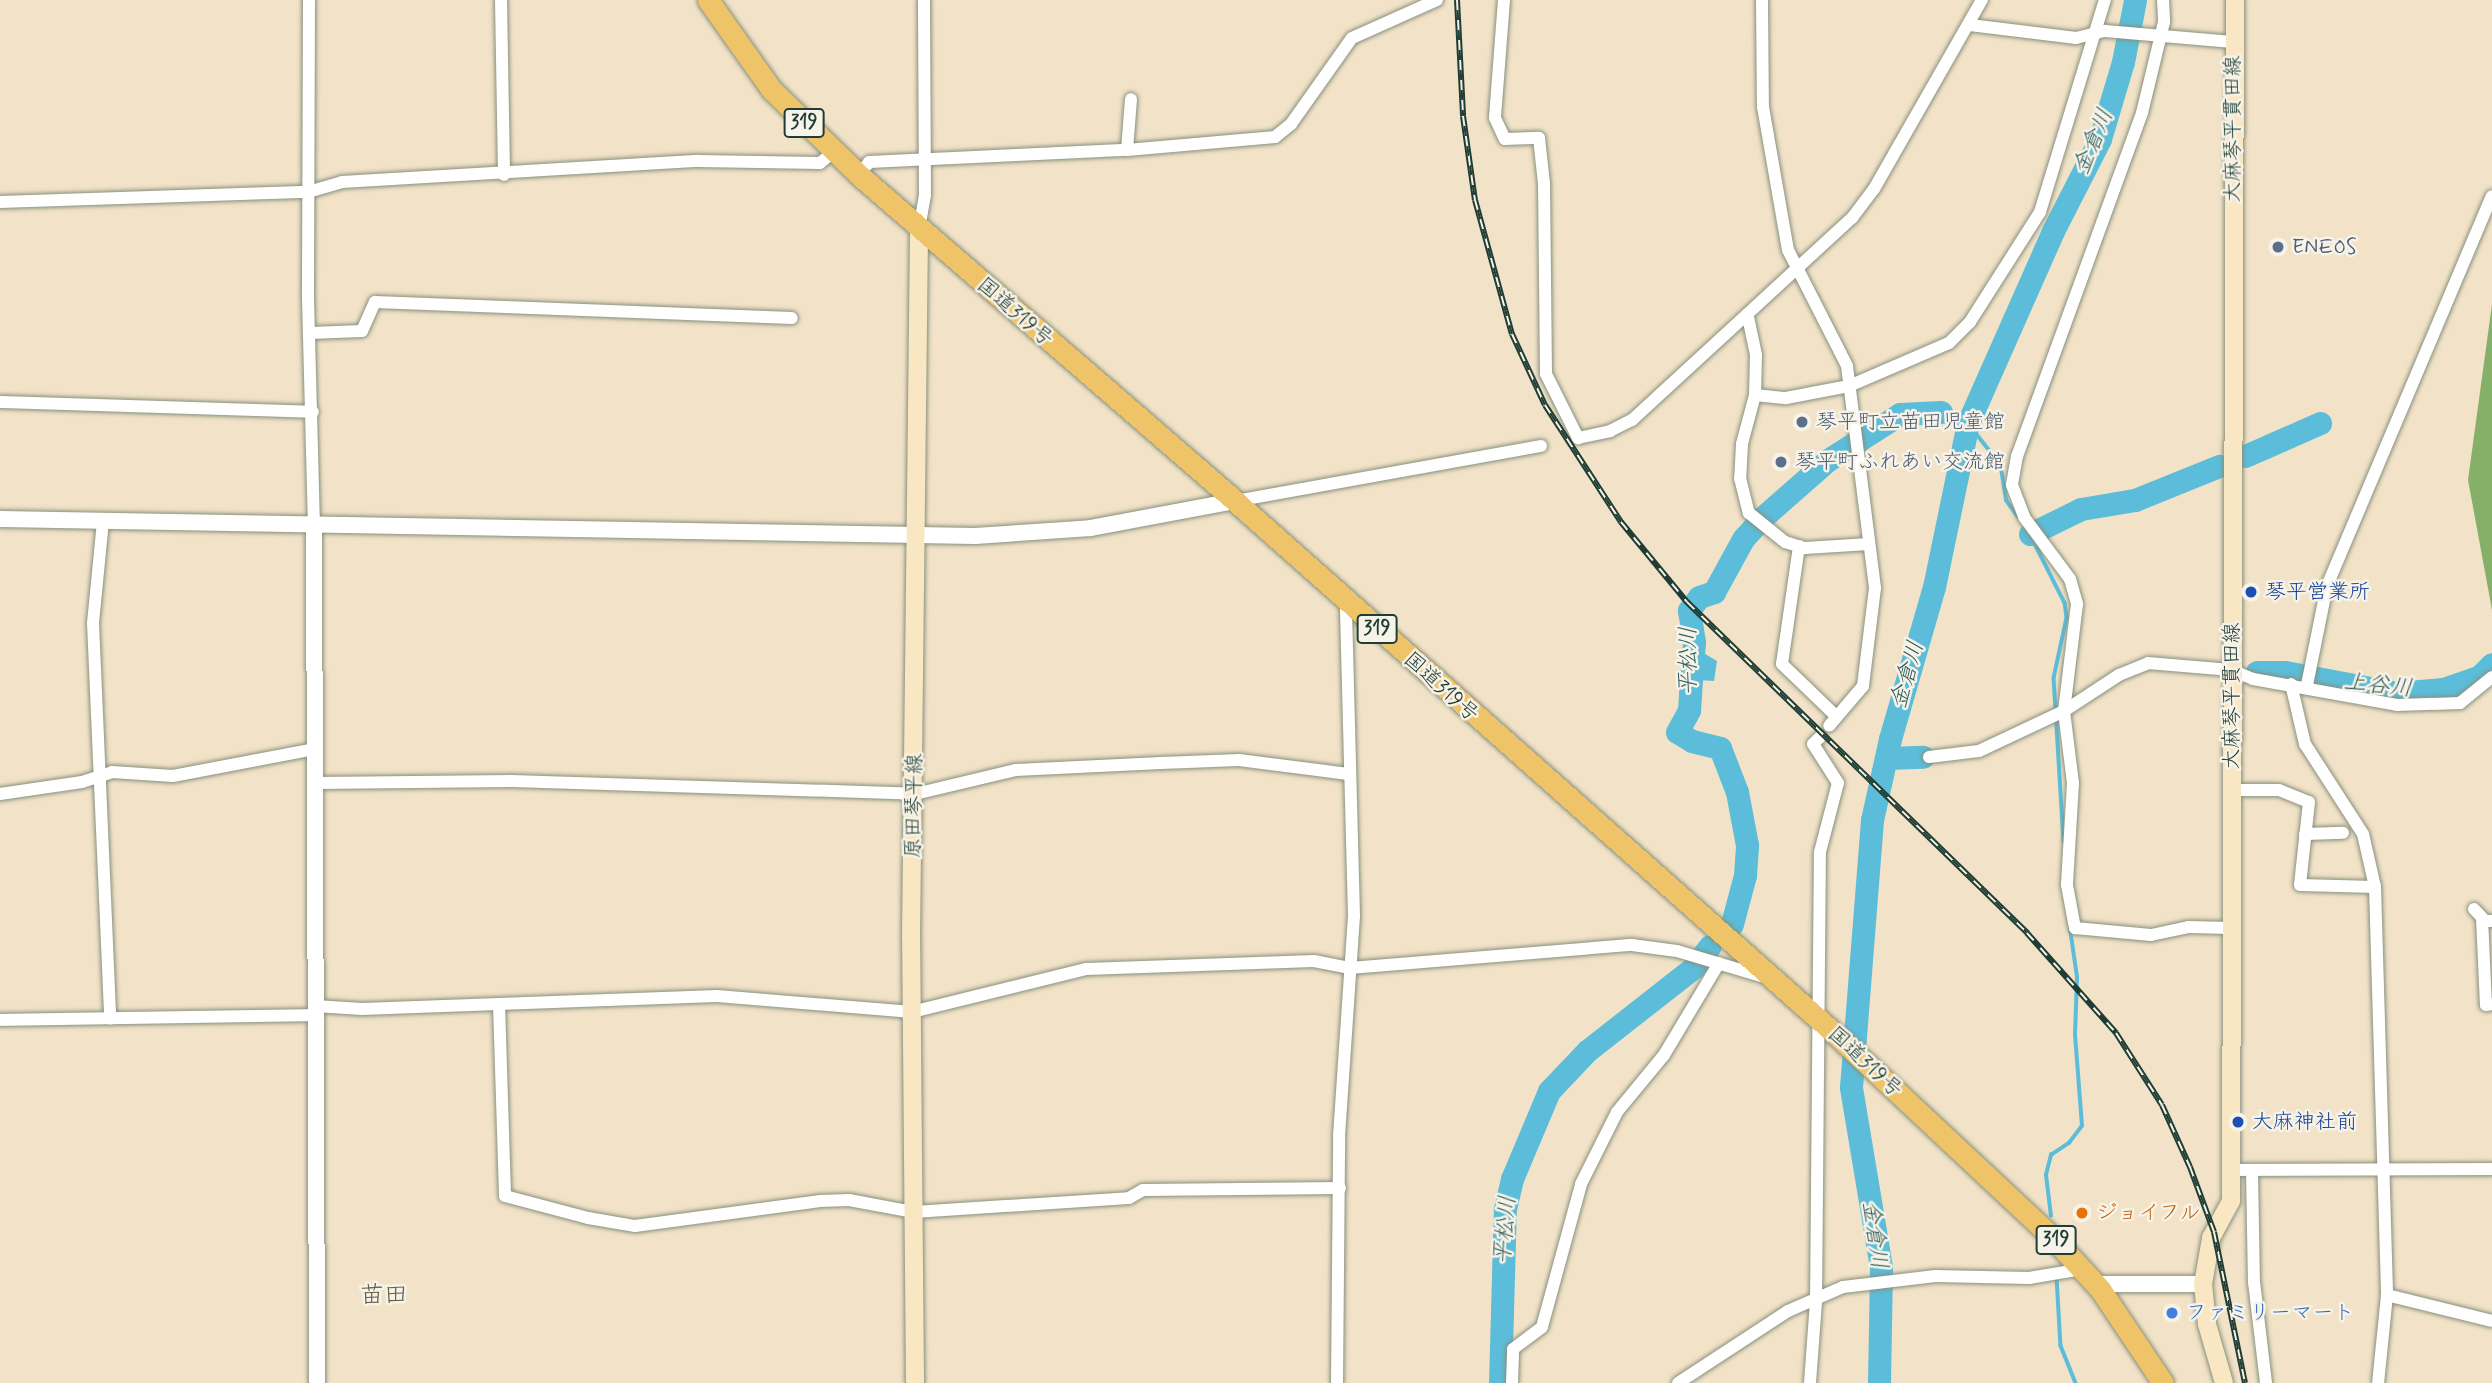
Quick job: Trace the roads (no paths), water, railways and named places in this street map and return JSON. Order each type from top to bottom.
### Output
[{"type":"highway","name":"国道319号","points":[[708,0],[771,89],[833,152],[1235,501],[1766,977],[1825,1025],[1926,1118],[2089,1276],[2163,1383]]},
{"type":"main road","name":"大麻琴平貫田線","points":[[2224,1383],[2207,1324],[2203,1284],[2211,1238],[2231,1201],[2235,0]]},
{"type":"main road","name":"原田琴平線","points":[[915,1383],[912,1013],[919,229]]},
{"type":"street","points":[[309,0],[308,192],[314,526],[317,1383]]},
{"type":"street","points":[[501,0],[504,175]]},
{"type":"street","points":[[919,229],[925,160],[924,0]]},
{"type":"street","points":[[859,175],[869,162],[1126,149],[1275,136],[1291,124],[1352,38],[1435,0]]},
{"type":"street","points":[[1504,0],[1495,118],[1506,139],[1538,138],[1544,183],[1546,374],[1578,438],[1610,431],[1632,420],[1748,317],[1852,218],[1874,189],[1982,0]]},
{"type":"street","points":[[1762,0],[1763,107],[1788,250],[1847,366],[1875,588],[1871,648],[1863,686],[1852,704],[1833,722],[1782,664],[1799,546]]},
{"type":"street","points":[[1755,395],[1805,396],[1849,386],[1949,343],[1992,293],[2040,212],[2101,31],[2105,0]]},
{"type":"street","points":[[2163,0],[2141,113],[2017,456],[2012,485],[2024,517],[2070,579],[2077,604],[2064,711],[2073,783],[2067,885],[2075,928],[2151,935],[2188,927],[2231,928]]},
{"type":"street","points":[[1970,25],[2076,38],[2101,31],[2233,42]]},
{"type":"street","points":[[1126,149],[1131,99]]},
{"type":"street","points":[[0,202],[308,192],[342,182],[504,175],[698,161],[820,163],[833,152]]},
{"type":"street","points":[[2307,685],[2328,586],[2492,196]]},
{"type":"street","points":[[310,333],[362,331],[375,302],[792,318]]},
{"type":"street","points":[[1748,317],[1756,355],[1755,395],[1742,444],[1743,499],[1749,513],[1765,529],[1799,546],[1869,544]]},
{"type":"street","points":[[0,402],[313,412]]},
{"type":"street","points":[[0,519],[650,534],[975,536],[1090,528],[1541,446]]},
{"type":"street","points":[[103,521],[93,623],[110,1019]]},
{"type":"street","points":[[1336,1383],[1340,1188],[1354,916],[1348,774],[1346,602]]},
{"type":"street","points":[[1929,757],[1979,751],[2064,711],[2119,675],[2148,663],[2231,670],[2253,679],[2307,685],[2355,699],[2433,706],[2460,703],[2492,677]]},
{"type":"street","points":[[2291,684],[2305,744],[2362,834],[2375,887],[2387,1295],[2378,1383]]},
{"type":"street","points":[[1810,1383],[1816,1302],[1825,1025],[1820,852],[1838,783],[1813,744],[1820,737]]},
{"type":"street","points":[[0,794],[82,782],[99,776],[173,776],[315,749]]},
{"type":"street","points":[[315,783],[512,780],[915,794],[1016,770],[1161,763],[1239,760],[1348,774]]},
{"type":"street","points":[[2231,790],[2279,790],[2309,802],[2300,885],[2375,887]]},
{"type":"street","points":[[2305,834],[2343,834]]},
{"type":"street","points":[[2483,916],[2487,953],[2486,1005],[2492,1004]]},
{"type":"street","points":[[0,1020],[110,1019],[717,996],[912,1013],[1086,969],[1314,961],[1350,968],[1632,945],[1718,963],[1766,977]]},
{"type":"street","points":[[1512,1383],[1513,1349],[1542,1327],[1581,1184],[1617,1112],[1664,1055],[1718,963]]},
{"type":"street","points":[[499,1004],[505,1196],[635,1226],[820,1201],[849,1200],[914,1212],[1129,1198],[1143,1190],[1340,1188]]},
{"type":"street","points":[[2231,1170],[2492,1168]]},
{"type":"street","points":[[2252,1171],[2255,1282],[2266,1383]]},
{"type":"street","points":[[1678,1383],[1788,1311],[1816,1302],[1843,1287],[1922,1277],[2089,1276],[2203,1284]]},
{"type":"street","points":[[2387,1295],[2492,1321]]},
{"type":"water","points":[[1700,651],[1717,661],[1714,681],[1698,680]]},
{"type":"waterway","name":"金倉川","points":[[1879,1383],[1881,1267],[1851,1087],[1872,820],[1890,739],[1934,587],[1968,423],[2053,231],[2100,139],[2123,62],[2135,0]]},
{"type":"waterway","name":"平松川","points":[[1732,924],[1745,875],[1747,845],[1737,792],[1720,748],[1692,741],[1677,732],[1689,710],[1694,642],[1689,610],[1699,597],[1714,592],[1743,539],[1762,518],[1828,460],[1900,414],[1941,412]]},
{"type":"waterway","points":[[1968,423],[2001,465],[2007,501],[2018,517]]},
{"type":"waterway","points":[[2245,456],[2320,423]]},
{"type":"waterway","points":[[2030,534],[2081,509],[2135,500],[2219,466]]},
{"type":"waterway","points":[[2032,538],[2065,603],[2067,618],[2054,678],[2064,842]]},
{"type":"waterway","name":"上谷川","points":[[2257,672],[2285,672],[2397,693],[2443,689],[2480,676],[2492,664]]},
{"type":"waterway","name":"上谷川","points":[[1886,758],[1923,757]]},
{"type":"waterway","points":[[2051,1216],[2046,1175],[2051,1155],[2069,1143],[2082,1126],[2075,1035],[2077,977],[2070,929]]},
{"type":"waterway","name":"平松川","points":[[1500,1383],[1505,1209],[1512,1179],[1549,1091],[1587,1051],[1694,967],[1710,946]]},
{"type":"waterway","points":[[2057,1277],[2061,1346],[2076,1383]]},
{"type":"railway","points":[[1457,0],[1463,116],[1475,200],[1512,334],[1545,405],[1621,522],[1687,602],[2027,933],[2116,1033],[2162,1105],[2190,1167],[2214,1232],[2245,1383]]},
{"type":"place","name":"ENEOS","points":[[2278,247]]},
{"type":"place","name":"琴平町立苗田児童館","points":[[1802,422]]},
{"type":"place","name":"琴平町ふれあい交流館","points":[[1781,462]]},
{"type":"place","name":"琴平営業所","points":[[2251,592]]},
{"type":"place","name":"大麻神社前","points":[[2238,1122]]},
{"type":"place","name":"ジョイフル","points":[[2082,1213]]},
{"type":"place","name":"ファミリーマート","points":[[2172,1313]]},
{"type":"district","name":"苗田","points":[[384,1296]]}]
